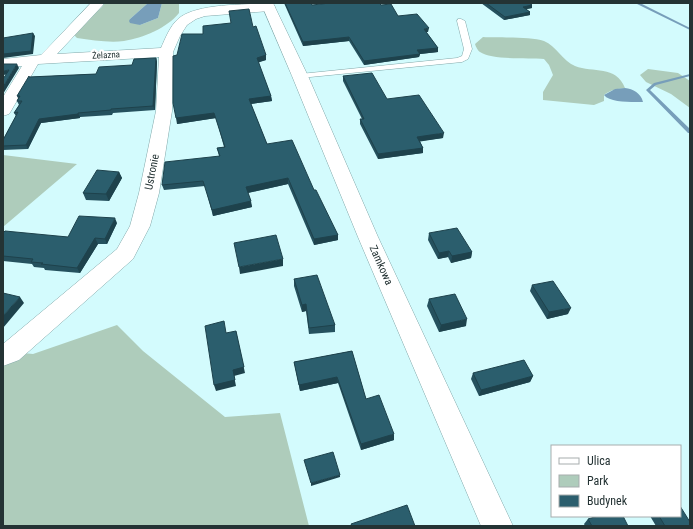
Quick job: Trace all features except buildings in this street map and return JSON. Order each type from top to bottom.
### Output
[{"type":"street","points":[[3,111],[39,60],[97,6],[97,3]]},
{"type":"street","name":"Ustronie","points":[[3,355],[10,353],[125,254],[140,226],[149,193],[164,111],[166,52],[174,34],[182,22],[191,16],[203,12],[268,5]]},
{"type":"street","name":"Zamkowa","points":[[268,5],[300,76],[368,237],[497,526]]},
{"type":"street","points":[[122,54],[145,48],[174,34]]},
{"type":"street","name":"Żelazna","points":[[3,63],[166,52]]},
{"type":"lane","points":[[300,76],[398,67],[465,58],[468,49],[460,21]]},
{"type":"green space","points":[[105,3],[148,3],[130,19],[140,25],[158,18],[162,3],[179,3],[179,13],[168,23],[154,32],[131,40],[112,42],[77,38],[74,35],[88,18]]},
{"type":"green space","points":[[483,37],[523,38],[544,41],[552,46],[571,64],[582,68],[610,73],[621,81],[625,88],[616,89],[609,92],[604,95],[604,101],[594,105],[543,100],[543,92],[553,75],[549,65],[544,59],[511,58],[485,55],[476,48],[475,44]]},
{"type":"green space","points":[[648,69],[678,73],[690,81],[690,108],[671,94],[646,82],[640,75]]},
{"type":"green space","points":[[3,155],[77,164],[3,227]]},
{"type":"green space","points":[[117,325],[143,351],[225,417],[280,413],[309,526],[3,526],[3,351],[33,354]]},
{"type":"water","points":[[148,3],[162,3],[158,18],[140,25],[130,23],[130,19]]},
{"type":"water","points":[[625,88],[636,92],[643,102],[616,101],[607,98],[604,95],[615,89]]},
{"type":"waterway","points":[[637,3],[690,29]]},
{"type":"waterway","points":[[690,75],[655,84],[648,90],[690,132]]}]
